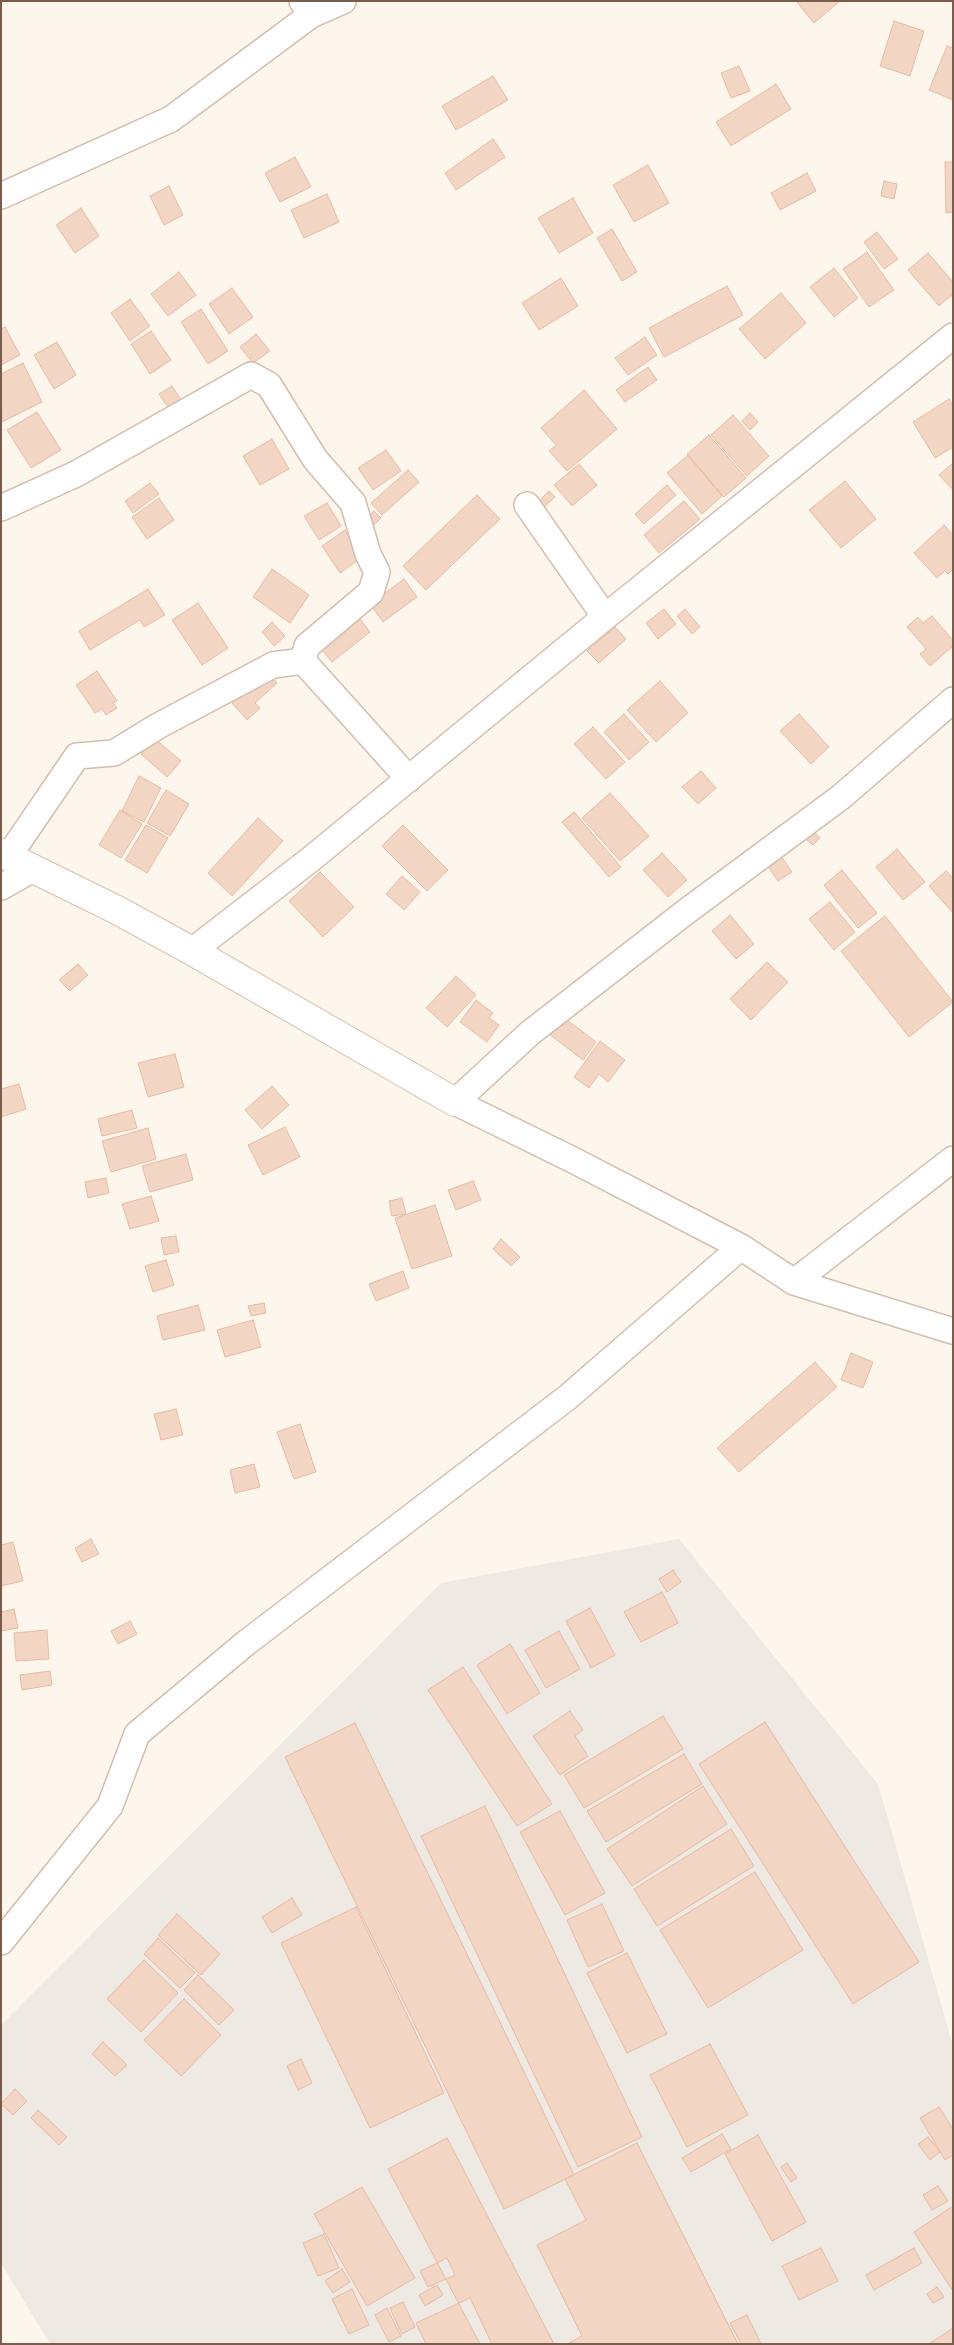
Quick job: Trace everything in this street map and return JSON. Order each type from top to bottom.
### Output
[{"type":"street","points":[[1,196],[171,119],[306,8],[343,1]]},
{"type":"street","points":[[192,951],[410,779],[605,616],[953,336]]},
{"type":"street","points":[[1,508],[76,474],[251,375],[269,385],[315,459],[353,503],[368,554],[377,572],[371,592],[307,646],[303,661]]},
{"type":"street","points":[[527,505],[605,616]]},
{"type":"street","points":[[303,661],[410,779]]},
{"type":"street","points":[[303,661],[273,665],[158,726],[114,752],[76,756],[5,855],[117,910],[192,951],[455,1102],[741,1247],[794,1282],[953,1331]]},
{"type":"street","points":[[455,1102],[530,1033],[687,911],[841,797],[953,700]]},
{"type":"street","points":[[1,886],[33,869]]},
{"type":"street","points":[[794,1282],[953,1159]]},
{"type":"street","points":[[1,1942],[110,1806],[137,1734],[246,1643],[568,1397],[741,1247]]},
{"type":"shaded area","points":[[679,1539],[878,1784],[953,2046],[953,2344],[50,2344],[1,2263],[1,2025],[441,1583]]},
{"type":"building","points":[[796,1],[840,1],[814,23]]},
{"type":"building","points":[[894,21],[924,31],[910,76],[880,66]]},
{"type":"building","points":[[947,46],[953,48],[953,100],[929,90]]},
{"type":"building","points":[[739,66],[750,91],[731,98],[721,73]]},
{"type":"building","points":[[493,76],[508,100],[456,130],[442,106]]},
{"type":"building","points":[[776,84],[791,109],[731,146],[716,122]]},
{"type":"building","points":[[493,139],[505,157],[456,190],[445,173]]},
{"type":"building","points":[[295,157],[311,187],[280,202],[265,173]]},
{"type":"building","points":[[945,162],[953,162],[953,212],[946,213]]},
{"type":"building","points":[[648,165],[669,203],[634,222],[613,185]]},
{"type":"building","points":[[807,173],[816,191],[780,210],[771,193]]},
{"type":"building","points":[[884,181],[897,184],[894,199],[881,196]]},
{"type":"building","points":[[169,186],[183,215],[164,225],[150,196]]},
{"type":"building","points":[[327,194],[339,222],[304,238],[291,210]]},
{"type":"building","points":[[573,198],[593,233],[559,253],[538,218]]},
{"type":"building","points":[[81,208],[99,236],[75,253],[56,225]]},
{"type":"building","points":[[612,229],[637,272],[622,281],[597,238]]},
{"type":"building","points":[[877,232],[898,259],[884,269],[864,242]]},
{"type":"building","points":[[867,252],[894,290],[869,307],[843,269]]},
{"type":"building","points":[[928,253],[953,282],[953,294],[939,306],[908,270]]},
{"type":"building","points":[[834,268],[858,298],[834,317],[810,287]]},
{"type":"building","points":[[179,272],[196,295],[168,316],[151,294]]},
{"type":"building","points":[[561,278],[578,306],[539,330],[522,303]]},
{"type":"building","points":[[727,286],[743,315],[664,357],[649,328]]},
{"type":"building","points":[[232,288],[253,317],[229,334],[209,304]]},
{"type":"building","points":[[781,293],[806,323],[765,359],[739,329]]},
{"type":"building","points":[[130,299],[150,326],[130,341],[111,313]]},
{"type":"building","points":[[201,309],[228,351],[208,364],[181,322]]},
{"type":"building","points":[[5,327],[20,355],[1,365],[1,329]]},
{"type":"building","points":[[151,331],[171,360],[150,374],[131,344]]},
{"type":"building","points":[[256,334],[270,351],[253,363],[240,347]]},
{"type":"building","points":[[645,337],[657,355],[628,375],[615,358]]},
{"type":"building","points":[[57,342],[76,375],[54,389],[34,355]]},
{"type":"building","points":[[23,363],[42,402],[2,422],[1,374]]},
{"type":"building","points":[[648,367],[657,380],[625,402],[616,390]]},
{"type":"building","points":[[172,386],[181,400],[169,409],[159,394]]},
{"type":"building","points":[[584,390],[617,429],[567,471],[549,451],[556,445],[541,428]]},
{"type":"building","points":[[949,399],[953,406],[953,447],[935,458],[913,422]]},
{"type":"building","points":[[37,412],[61,450],[31,468],[7,430]]},
{"type":"building","points":[[750,413],[758,422],[750,430],[742,421]]},
{"type":"building","points":[[733,415],[769,456],[747,476],[711,435]]},
{"type":"building","points":[[709,435],[746,478],[724,497],[687,454]]},
{"type":"building","points":[[272,439],[289,469],[260,485],[243,456]]},
{"type":"building","points":[[386,450],[401,471],[373,490],[358,468]]},
{"type":"building","points":[[688,455],[722,496],[702,514],[667,473]]},
{"type":"building","points":[[953,463],[953,490],[939,475]]},
{"type":"building","points":[[579,464],[597,485],[572,506],[554,485]]},
{"type":"building","points":[[408,470],[419,482],[382,515],[371,503]]},
{"type":"building","points":[[845,481],[876,519],[841,548],[809,510]]},
{"type":"building","points":[[150,483],[159,494],[133,513],[125,501]]},
{"type":"building","points":[[667,485],[676,495],[644,524],[635,514]]},
{"type":"building","points":[[549,491],[555,497],[542,509],[537,503]]},
{"type":"building","points":[[477,495],[500,519],[426,590],[403,566]]},
{"type":"building","points":[[159,498],[174,520],[147,539],[132,517]]},
{"type":"building","points":[[684,501],[700,519],[659,553],[644,535]]},
{"type":"building","points":[[327,503],[341,526],[319,540],[304,516]]},
{"type":"building","points":[[374,511],[381,518],[373,526],[366,519]]},
{"type":"building","points":[[944,525],[953,535],[953,569],[948,574],[945,571],[937,578],[914,553]]},
{"type":"building","points":[[345,530],[363,557],[340,573],[322,546]]},
{"type":"building","points":[[272,569],[309,595],[290,623],[253,597]]},
{"type":"building","points":[[404,579],[417,597],[383,622],[370,604]]},
{"type":"building","points":[[148,589],[165,615],[144,627],[140,620],[90,650],[79,631]]},
{"type":"building","points":[[198,603],[228,648],[202,665],[172,620]]},
{"type":"building","points":[[664,609],[676,624],[658,639],[646,623]]},
{"type":"building","points":[[685,609],[700,627],[692,634],[677,616]]},
{"type":"building","points":[[357,615],[370,632],[332,662],[318,645]]},
{"type":"building","points":[[932,616],[953,640],[953,646],[930,666],[920,654],[926,649],[907,627],[918,617],[923,623]]},
{"type":"building","points":[[272,622],[285,636],[274,646],[262,632]]},
{"type":"building","points":[[615,627],[626,639],[599,663],[587,651]]},
{"type":"building","points":[[97,671],[117,701],[113,703],[117,708],[106,715],[102,709],[95,713],[76,685]]},
{"type":"building","points":[[267,671],[277,683],[255,703],[260,708],[247,720],[232,703]]},
{"type":"building","points":[[660,681],[688,713],[656,742],[627,710]]},
{"type":"building","points":[[624,714],[649,742],[629,760],[604,732]]},
{"type":"building","points":[[799,714],[829,747],[811,764],[780,731]]},
{"type":"building","points":[[593,727],[625,762],[606,779],[574,744]]},
{"type":"building","points":[[154,738],[181,761],[167,777],[141,754]]},
{"type":"building","points":[[701,771],[716,788],[698,804],[682,787]]},
{"type":"building","points":[[139,776],[161,788],[144,822],[122,811]]},
{"type":"building","points":[[166,790],[189,804],[170,836],[147,823]]},
{"type":"building","points":[[610,793],[649,836],[620,861],[582,818]]},
{"type":"building","points":[[120,810],[142,824],[121,858],[99,845]]},
{"type":"building","points":[[574,812],[621,867],[609,877],[562,822]]},
{"type":"building","points":[[258,818],[283,841],[232,896],[208,873]]},
{"type":"building","points":[[146,825],[168,838],[147,873],[125,860]]},
{"type":"building","points":[[403,825],[448,870],[427,891],[382,846]]},
{"type":"building","points":[[810,829],[820,838],[813,845],[803,837]]},
{"type":"building","points":[[897,849],[925,882],[903,900],[876,867]]},
{"type":"building","points":[[662,853],[687,880],[668,897],[643,870]]},
{"type":"building","points":[[781,856],[792,872],[778,881],[767,865]]},
{"type":"building","points":[[842,870],[877,913],[858,928],[824,885]]},
{"type":"building","points":[[946,871],[953,878],[953,913],[929,886]]},
{"type":"building","points":[[320,872],[354,907],[323,937],[289,901]]},
{"type":"building","points":[[402,876],[420,892],[404,910],[386,894]]},
{"type":"building","points":[[830,902],[855,932],[834,950],[809,919]]},
{"type":"building","points":[[730,915],[754,944],[736,959],[712,931]]},
{"type":"building","points":[[885,916],[953,1002],[909,1037],[841,951]]},
{"type":"building","points":[[767,962],[788,982],[751,1020],[730,999]]},
{"type":"building","points":[[78,964],[88,975],[70,991],[59,980]]},
{"type":"building","points":[[456,976],[476,995],[447,1027],[426,1008]]},
{"type":"building","points":[[476,1000],[493,1013],[489,1018],[499,1025],[487,1042],[460,1022]]},
{"type":"building","points":[[562,1016],[596,1042],[583,1060],[549,1034]]},
{"type":"building","points":[[600,1041],[625,1060],[608,1082],[599,1074],[589,1088],[574,1077]]},
{"type":"building","points":[[175,1054],[184,1087],[148,1097],[138,1063]]},
{"type":"building","points":[[19,1084],[26,1109],[1,1117],[1,1089]]},
{"type":"building","points":[[272,1086],[289,1105],[262,1129],[245,1110]]},
{"type":"building","points":[[132,1110],[137,1128],[102,1136],[98,1119]]},
{"type":"building","points":[[285,1127],[300,1157],[263,1175],[248,1145]]},
{"type":"building","points":[[148,1128],[156,1159],[111,1172],[102,1141]]},
{"type":"building","points":[[186,1154],[193,1180],[150,1192],[142,1166]]},
{"type":"building","points":[[106,1178],[109,1193],[88,1198],[85,1182]]},
{"type":"building","points":[[473,1181],[481,1200],[456,1210],[448,1190]]},
{"type":"building","points":[[151,1196],[159,1221],[130,1229],[122,1204]]},
{"type":"building","points":[[402,1198],[406,1214],[392,1216],[389,1201]]},
{"type":"building","points":[[435,1205],[452,1256],[412,1269],[395,1218]]},
{"type":"building","points":[[176,1236],[179,1252],[164,1255],[161,1238]]},
{"type":"building","points":[[501,1239],[520,1257],[511,1266],[493,1249]]},
{"type":"building","points":[[166,1260],[174,1285],[153,1292],[145,1266]]},
{"type":"building","points":[[403,1271],[409,1288],[376,1301],[369,1284]]},
{"type":"building","points":[[264,1303],[266,1313],[251,1316],[248,1306]]},
{"type":"building","points":[[198,1305],[205,1330],[163,1340],[157,1316]]},
{"type":"building","points":[[253,1320],[261,1347],[225,1357],[217,1330]]},
{"type":"building","points":[[851,1353],[873,1362],[863,1388],[841,1380]]},
{"type":"building","points":[[815,1362],[837,1387],[739,1472],[717,1448]]},
{"type":"building","points":[[176,1409],[183,1435],[161,1440],[154,1414]]},
{"type":"building","points":[[300,1424],[316,1472],[294,1479],[277,1432]]},
{"type":"building","points":[[254,1464],[260,1487],[235,1493],[230,1470]]},
{"type":"building","points":[[91,1539],[99,1554],[82,1562],[75,1548]]},
{"type":"building","points":[[13,1542],[23,1581],[1,1586],[1,1545]]},
{"type":"building","points":[[673,1570],[681,1582],[667,1592],[659,1579]]},
{"type":"building","points":[[662,1592],[678,1623],[641,1642],[624,1612]]},
{"type":"building","points":[[590,1608],[615,1655],[591,1668],[566,1621]]},
{"type":"building","points":[[14,1609],[18,1628],[1,1631],[1,1612]]},
{"type":"building","points":[[130,1621],[137,1634],[118,1644],[111,1631]]},
{"type":"building","points":[[47,1630],[49,1659],[16,1661],[14,1633]]},
{"type":"building","points":[[559,1631],[580,1669],[546,1688],[525,1650]]},
{"type":"building","points":[[510,1644],[540,1693],[507,1714],[477,1665]]},
{"type":"building","points":[[463,1667],[552,1804],[517,1826],[428,1690]]},
{"type":"building","points":[[50,1671],[52,1685],[22,1690],[20,1675]]},
{"type":"building","points":[[570,1711],[583,1730],[575,1736],[588,1756],[560,1775],[533,1736]]},
{"type":"building","points":[[663,1716],[683,1749],[584,1808],[564,1775]]},
{"type":"building","points":[[765,1722],[919,1962],[853,2004],[699,1764]]},
{"type":"building","points":[[355,1723],[574,2175],[504,2209],[285,1757]]},
{"type":"building","points":[[684,1754],[702,1784],[606,1842],[587,1811]]},
{"type":"building","points":[[703,1786],[727,1824],[632,1886],[607,1849]]},
{"type":"building","points":[[485,1806],[642,2137],[578,2167],[421,1836]]},
{"type":"building","points":[[560,1811],[605,1893],[565,1915],[520,1832]]},
{"type":"building","points":[[731,1829],[754,1866],[657,1926],[634,1889]]},
{"type":"building","points":[[755,1872],[803,1950],[708,2008],[660,1930]]},
{"type":"building","points":[[292,1898],[302,1915],[272,1933],[262,1917]]},
{"type":"building","points":[[602,1904],[624,1951],[588,1967],[567,1920]]},
{"type":"building","points":[[356,1907],[444,2093],[370,2128],[281,1943]]},
{"type":"building","points":[[177,1914],[220,1954],[201,1975],[158,1935]]},
{"type":"building","points":[[158,1938],[195,1973],[180,1988],[144,1954]]},
{"type":"building","points":[[627,1953],[667,2034],[627,2053],[587,1973]]},
{"type":"building","points":[[144,1960],[178,1993],[141,2032],[107,1999]]},
{"type":"building","points":[[198,1975],[234,2010],[219,2025],[184,1990]]},
{"type":"building","points":[[184,1999],[221,2035],[181,2076],[144,2040]]},
{"type":"building","points":[[103,2042],[127,2065],[115,2076],[92,2054]]},
{"type":"building","points":[[710,2044],[748,2115],[687,2147],[650,2075]]},
{"type":"building","points":[[301,2059],[312,2083],[298,2090],[287,2066]]},
{"type":"building","points":[[15,2089],[27,2101],[13,2115],[1,2104]]},
{"type":"building","points":[[939,2107],[953,2129],[953,2155],[945,2160],[920,2118]]},
{"type":"building","points":[[38,2110],[67,2137],[59,2145],[31,2118]]},
{"type":"building","points":[[722,2134],[731,2149],[691,2172],[682,2158]]},
{"type":"building","points":[[758,2135],[806,2222],[772,2241],[725,2154]]},
{"type":"building","points":[[928,2137],[940,2152],[930,2160],[918,2144]]},
{"type":"building","points":[[447,2138],[554,2344],[480,2344],[388,2169]]},
{"type":"building","points":[[637,2143],[738,2344],[567,2344],[582,2336],[537,2245],[586,2220],[565,2179]]},
{"type":"building","points":[[787,2163],[797,2178],[791,2182],[781,2167]]},
{"type":"building","points":[[938,2186],[948,2201],[932,2210],[923,2195]]},
{"type":"building","points":[[362,2187],[415,2278],[367,2306],[314,2214]]},
{"type":"building","points":[[953,2206],[953,2291],[914,2232]]},
{"type":"building","points":[[324,2234],[339,2268],[318,2276],[303,2243]]},
{"type":"building","points":[[821,2248],[838,2281],[799,2300],[782,2266]]},
{"type":"building","points":[[914,2248],[922,2263],[874,2290],[866,2275]]},
{"type":"building","points":[[447,2258],[455,2275],[428,2287],[420,2271]]},
{"type":"building","points":[[342,2269],[350,2282],[333,2293],[325,2281]]},
{"type":"building","points":[[437,2285],[443,2295],[425,2306],[419,2295]]},
{"type":"building","points":[[937,2287],[944,2297],[933,2303],[927,2294]]},
{"type":"building","points":[[352,2289],[369,2325],[349,2334],[332,2299]]},
{"type":"building","points":[[470,2298],[492,2344],[426,2344],[416,2323]]},
{"type":"building","points":[[403,2302],[415,2327],[402,2334],[390,2308]]},
{"type":"building","points":[[387,2308],[401,2336],[389,2342],[375,2315]]},
{"type":"building","points":[[747,2315],[761,2344],[741,2344],[730,2323]]},
{"type":"building","points":[[953,2328],[953,2344],[929,2344]]}]
